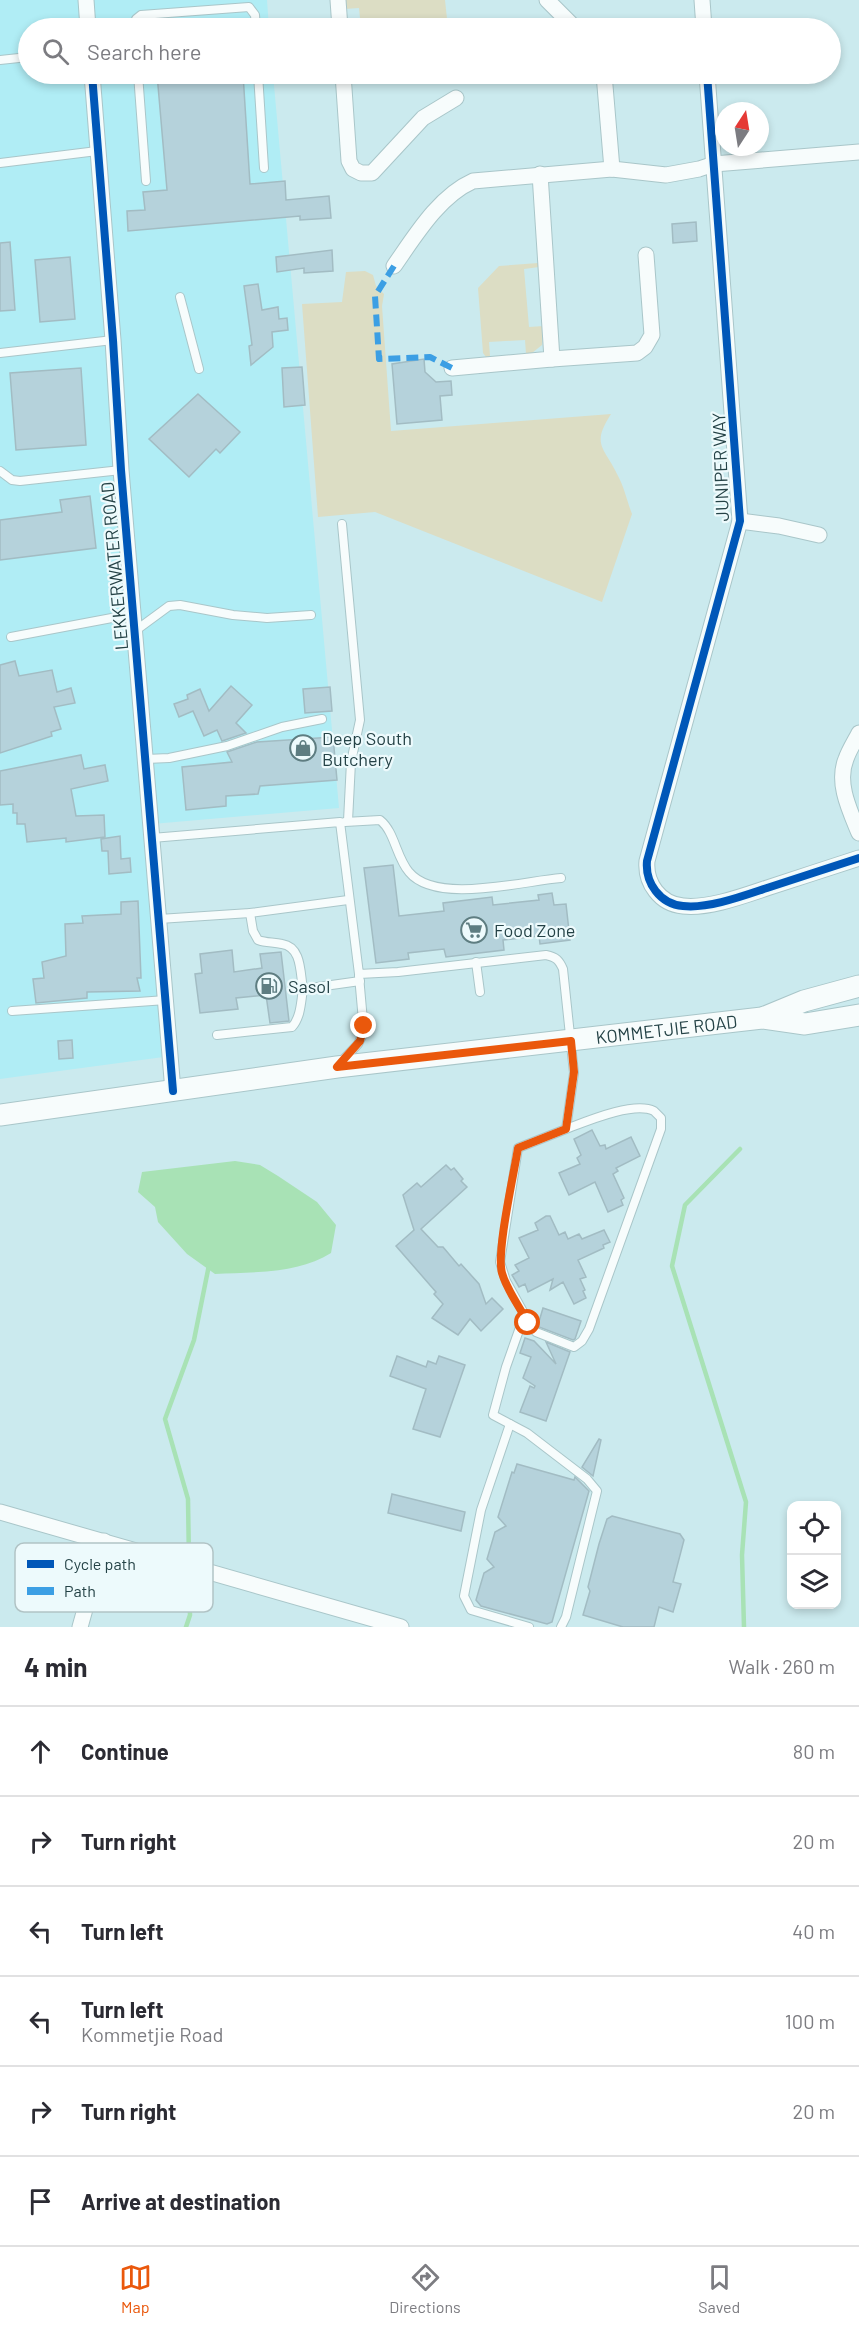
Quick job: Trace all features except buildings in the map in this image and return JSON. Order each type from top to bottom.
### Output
[{"type":"main road","name":"KOMMETJIE ROAD","points":[[762,1018],[804,1001],[859,986]]},
{"type":"main road","name":"KOMMETJIE ROAD","points":[[0,1116],[337,1067],[762,1018],[805,1024],[859,1015]]},
{"type":"street","points":[[86,0],[87,18]]},
{"type":"street","points":[[338,0],[339,18]]},
{"type":"street","points":[[547,0],[565,18]]},
{"type":"street","points":[[702,0],[703,18]]},
{"type":"street","name":"LEKKERWATER ROAD","points":[[93,84],[121,470],[173,1091]]},
{"type":"street","points":[[344,84],[349,161],[352,169],[361,173],[372,173],[418,123],[456,98]]},
{"type":"street","points":[[605,84],[612,169]]},
{"type":"street","name":"JUNIPER WAY","points":[[708,84],[740,521],[647,861],[647,873],[656,892],[667,901],[678,906],[693,906],[734,899],[859,858]]},
{"type":"street","points":[[394,266],[435,212],[460,187],[476,180],[612,169],[666,175],[714,164],[859,152]]},
{"type":"street","points":[[540,174],[552,359]]},
{"type":"street","points":[[452,368],[637,352],[645,347],[652,334],[646,255]]},
{"type":"street","points":[[740,521],[779,526],[819,535]]},
{"type":"street","points":[[859,733],[845,759],[842,776],[844,791],[859,833]]},
{"type":"street","points":[[0,1512],[111,1543]]},
{"type":"street","points":[[213,1572],[401,1627]]},
{"type":"street","points":[[80,1627],[84,1612]]},
{"type":"lane","points":[[138,18],[141,15],[249,7],[255,18]]},
{"type":"lane","points":[[0,60],[18,58]]},
{"type":"lane","points":[[139,84],[146,181]]},
{"type":"lane","points":[[259,84],[264,168]]},
{"type":"lane","points":[[0,163],[98,151]]},
{"type":"lane","points":[[180,297],[199,369]]},
{"type":"lane","points":[[0,353],[113,340]]},
{"type":"lane","points":[[0,471],[12,480],[20,481],[121,470]]},
{"type":"lane","points":[[337,1067],[358,1044],[364,1032],[348,900],[344,822],[351,762],[360,720],[342,524]]},
{"type":"lane","points":[[135,631],[169,606],[175,605],[267,618],[311,615]]},
{"type":"lane","points":[[11,637],[133,614]]},
{"type":"lane","points":[[146,759],[170,758],[227,746],[282,727],[322,719]]},
{"type":"lane","points":[[152,838],[380,820],[385,824],[401,861],[409,873],[434,887],[470,889],[561,878]]},
{"type":"lane","points":[[159,919],[250,913],[348,900]]},
{"type":"lane","points":[[217,1035],[292,1027],[296,1023],[301,1007],[303,988],[294,950],[285,944],[258,940],[253,931],[250,913]]},
{"type":"lane","points":[[303,988],[359,977],[476,962],[546,956],[556,958],[563,969],[574,1072],[566,1129]]},
{"type":"lane","points":[[476,962],[480,992]]},
{"type":"lane","points":[[12,1011],[166,1000]]},
{"type":"lane","points":[[639,1108],[654,1110],[661,1121],[661,1129],[589,1329],[582,1341],[574,1347],[536,1332],[524,1316],[506,1281],[500,1262],[518,1148],[566,1129],[596,1117],[639,1108]]},
{"type":"lane","points":[[524,1316],[506,1367],[493,1415],[527,1433],[587,1479],[597,1491],[567,1617],[561,1627]]},
{"type":"lane","points":[[510,1424],[481,1510],[464,1596],[471,1610],[529,1627]]},
{"type":"shaded area","points":[[0,0],[267,0],[268,18],[18,18],[18,84],[274,84],[339,808],[152,824],[171,1056],[0,1079]]},
{"type":"shaded area","points":[[344,0],[445,0],[447,18],[360,18],[359,8],[345,9]]},
{"type":"shaded area","points":[[538,263],[539,267],[524,269],[529,327],[544,326],[542,345],[532,353],[526,354],[525,340],[489,342],[490,356],[486,357],[483,353],[478,288],[499,266]]},
{"type":"shaded area","points":[[365,271],[373,275],[376,286],[384,294],[382,306],[391,431],[611,414],[602,433],[602,446],[624,489],[632,514],[602,602],[375,512],[318,517],[302,304],[342,302],[346,272]]},
{"type":"shaded area","points":[[235,1161],[260,1165],[317,1202],[336,1225],[331,1253],[304,1265],[274,1271],[215,1274],[187,1254],[158,1222],[155,1207],[138,1192],[142,1172]]},
{"type":"waterway","points":[[740,1149],[685,1205],[672,1266],[746,1502],[742,1555],[744,1627]]},
{"type":"waterway","points":[[189,1543],[188,1499],[165,1419],[194,1340],[209,1265]]},
{"type":"waterway","points":[[186,1627],[190,1612]]},
{"type":"marked path","points":[[394,266],[375,296],[379,359],[430,357],[452,368]]},
{"type":"cycle path","points":[[93,84],[121,470],[173,1091]]},
{"type":"cycle path","points":[[708,84],[740,521],[647,861],[647,869],[651,884],[667,901],[683,906],[703,906],[736,898],[859,858]]},
{"type":"place","name":"Deep South Butchery","points":[[303,748]]},
{"type":"place","name":"Food Zone","points":[[474,930]]},
{"type":"place","name":"Sasol","points":[[269,986]]},
{"type":"route","points":[[364,1026],[362,1038],[337,1067],[571,1041],[574,1072],[566,1129],[518,1148],[506,1219],[500,1262],[502,1273],[528,1323]]}]
